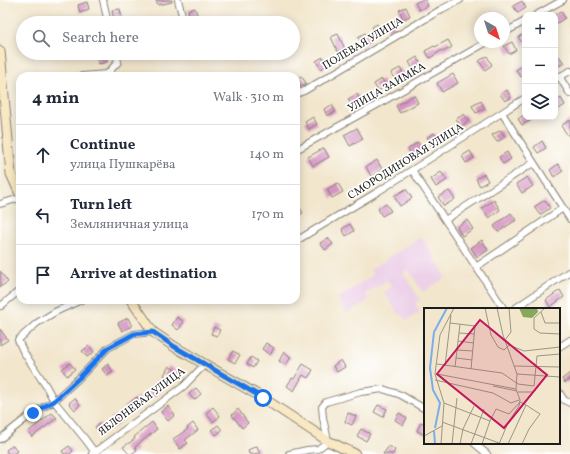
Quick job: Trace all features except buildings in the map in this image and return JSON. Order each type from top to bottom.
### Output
[{"type":"street","points":[[103,0],[106,16]]},
{"type":"street","points":[[178,0],[182,15]]},
{"type":"street","name":"ПОЛЕВАЯ УЛИЦА","points":[[300,92],[442,9],[460,0]]},
{"type":"street","points":[[541,12],[563,0]]},
{"type":"street","points":[[510,30],[522,23]]},
{"type":"street","name":"УЛИЦА ЗАИМКА","points":[[300,148],[477,48]]},
{"type":"street","points":[[0,51],[11,174],[16,185]]},
{"type":"street","points":[[109,72],[118,62],[118,60]]},
{"type":"street","points":[[558,77],[570,71]]},
{"type":"street","points":[[558,79],[570,94]]},
{"type":"street","name":"СМОРОДИНОВАЯ УЛИЦА","points":[[300,239],[522,100]]},
{"type":"street","points":[[502,113],[570,219]]},
{"type":"street","points":[[445,220],[534,162]]},
{"type":"street","points":[[412,170],[503,308]]},
{"type":"street","points":[[0,204],[16,199]]},
{"type":"street","points":[[476,267],[563,208]]},
{"type":"street","points":[[515,308],[570,271]]},
{"type":"street","points":[[2,306],[16,294]]},
{"type":"street","points":[[72,304],[37,323],[18,340],[54,401],[94,453]]},
{"type":"street","points":[[134,304],[153,332],[175,347],[263,398],[328,441],[355,454]]},
{"type":"street","points":[[0,439],[33,413],[54,401],[108,348],[134,334],[153,332]]},
{"type":"street","points":[[560,346],[570,340]]},
{"type":"street","name":"ЯБЛОНЕВАЯ УЛИЦА","points":[[94,453],[184,386],[205,364]]},
{"type":"street","points":[[328,441],[322,407],[326,402],[361,392],[383,389],[401,395],[424,408]]},
{"type":"street","points":[[560,394],[564,400],[570,403]]},
{"type":"street","points":[[289,454],[318,449],[328,441]]},
{"type":"street","points":[[475,444],[487,454]]},
{"type":"shaded area","points":[[421,237],[446,277],[423,292],[408,269],[403,272],[420,300],[415,303],[420,312],[406,321],[401,314],[399,315],[384,292],[392,287],[387,280],[365,294],[369,300],[347,313],[338,298],[373,275],[370,270]]},
{"type":"route","points":[[33,413],[54,401],[108,348],[134,334],[153,332],[175,347],[263,398]]}]
